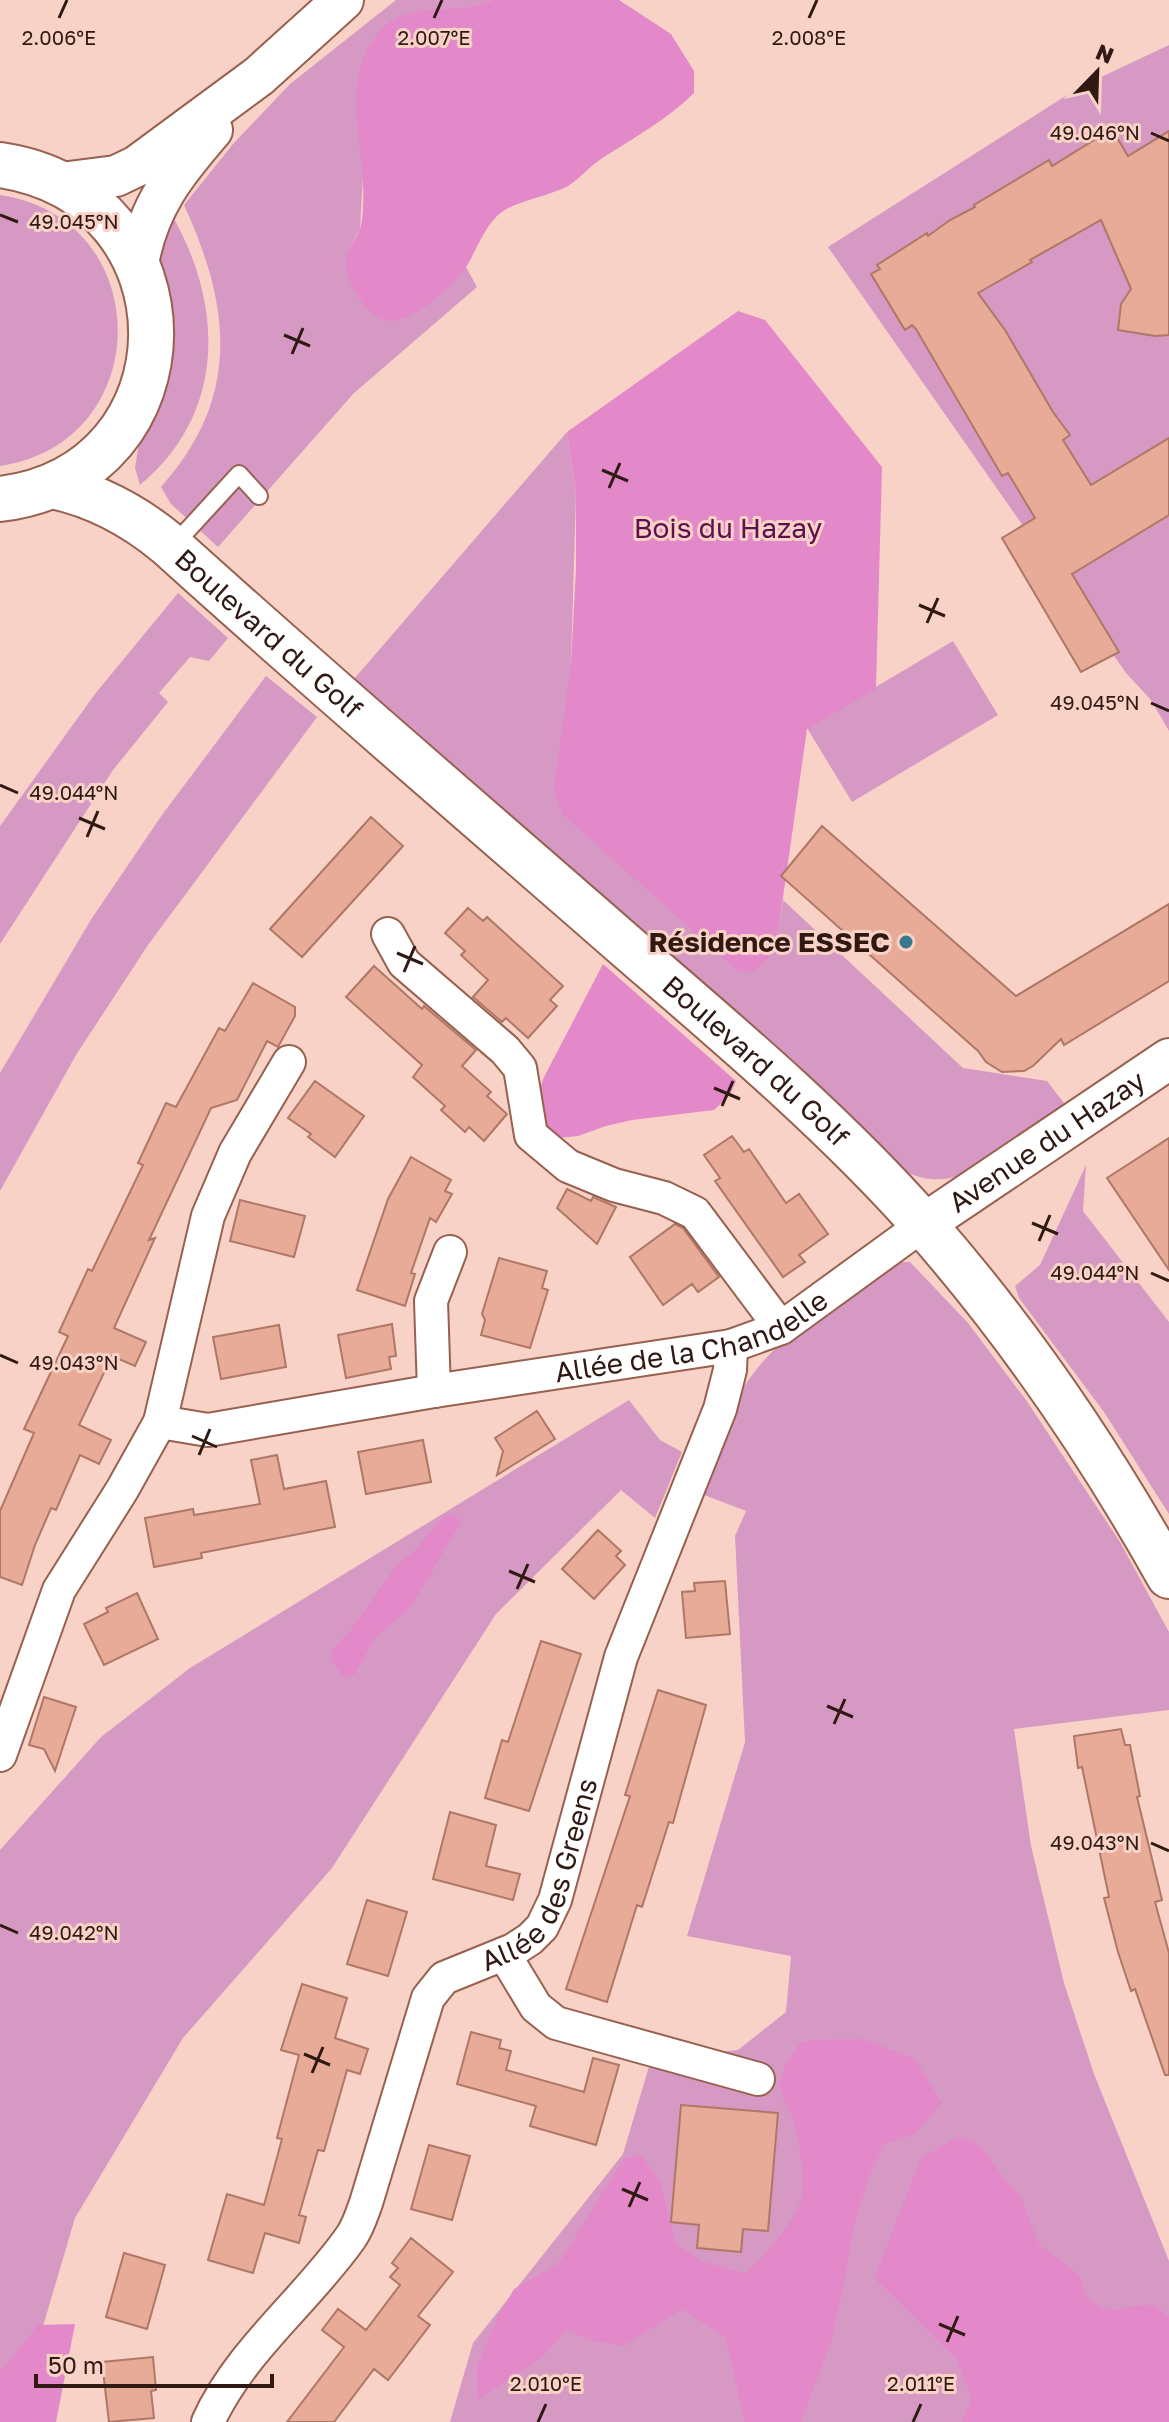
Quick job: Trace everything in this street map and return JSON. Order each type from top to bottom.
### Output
[{"type":"main road","points":[[0,165],[21,168],[61,183],[101,211],[122,236],[138,264],[150,311],[149,361],[134,407],[116,435],[87,464],[52,486],[0,499]]},
{"type":"main road","name":"Boulevard du Golf","points":[[116,435],[132,499],[174,549]]},
{"type":"main road","name":"Boulevard du Golf","points":[[52,486],[96,499],[126,513],[174,549],[768,1071],[857,1154],[924,1224],[1005,1324],[1069,1411],[1133,1511],[1169,1576]]},
{"type":"street","points":[[61,183],[116,176],[137,166],[259,76],[343,0]]},
{"type":"street","points":[[138,264],[145,232],[162,193],[259,76]]},
{"type":"street","points":[[388,934],[404,963],[505,1050],[520,1068],[531,1135],[568,1166],[614,1185],[664,1198],[695,1213],[781,1328]]},
{"type":"street","name":"Avenue du Hazay","points":[[924,1224],[1169,1059]]},
{"type":"street","points":[[0,1755],[59,1590],[122,1490],[160,1422],[208,1216],[235,1153],[289,1062]]},
{"type":"street","name":"Allée de la Chandelle","points":[[160,1422],[208,1430],[434,1391],[731,1346],[781,1328],[924,1224]]},
{"type":"street","points":[[434,1391],[431,1301],[450,1252]]},
{"type":"street","name":"Allée des Greens","points":[[208,2422],[214,2408],[245,2364],[353,2235],[366,2203],[428,1998],[444,1978],[504,1954],[530,1939],[542,1927],[555,1900],[621,1657],[720,1409],[730,1370],[731,1346]]},
{"type":"street","points":[[504,1954],[536,2007],[556,2023],[758,2079]]},
{"type":"lane","points":[[174,549],[239,474],[259,496]]},
{"type":"shaded area","points":[[396,0],[492,0],[465,8],[415,13],[385,25],[363,176],[360,229],[349,251],[442,293],[466,267],[477,287],[354,393],[218,547],[171,504],[161,487],[187,454],[205,420],[216,386],[220,351],[218,316],[211,280],[184,205],[233,144],[290,84]]},
{"type":"shaded area","points":[[1169,45],[1169,731],[1151,700],[1126,673],[828,247],[1078,88]]},
{"type":"shaded area","points":[[0,195],[52,212],[88,244],[110,285],[118,330],[110,376],[88,417],[52,449],[0,466]]},
{"type":"shaded area","points":[[170,212],[188,247],[200,283],[207,319],[208,356],[202,391],[189,425],[168,456],[140,485],[135,468],[140,436],[159,400],[172,350],[170,302],[158,255]]},
{"type":"shaded area","points":[[567,432],[576,495],[571,664],[779,926],[783,900],[963,1068],[1047,1081],[1067,1107],[965,1174],[934,1179],[903,1171],[354,679]]},
{"type":"shaded area","points":[[178,593],[228,638],[209,661],[190,657],[159,693],[168,702],[113,770],[0,944],[0,826],[95,694]]},
{"type":"shaded area","points":[[953,641],[998,715],[852,802],[807,728]]},
{"type":"shaded area","points":[[266,676],[317,717],[148,945],[76,1055],[0,1191],[0,1073],[92,918],[162,815]]},
{"type":"shaded area","points":[[1086,1165],[1083,1211],[1169,1322],[1169,1514],[1104,1412],[1019,1298],[1015,1286],[1040,1265]]},
{"type":"shaded area","points":[[910,1262],[968,1323],[1026,1400],[1120,1542],[1169,1632],[1169,1710],[1014,1729],[1031,1846],[1064,1983],[1094,2074],[1169,2261],[1169,2422],[450,2422],[473,2343],[623,2154],[658,2036],[714,2053],[738,2050],[786,2012],[791,1956],[687,1936],[745,1742],[735,1536],[746,1511],[699,1493],[739,1395],[769,1355],[826,1307],[888,1266]]},
{"type":"shaded area","points":[[629,1400],[660,1440],[682,1452],[655,1518],[621,1490],[496,1614],[332,1868],[183,2038],[75,2218],[41,2333],[0,2422],[0,1850],[101,1737],[190,1668]]},
{"type":"green space","points":[[492,0],[619,0],[671,34],[694,71],[694,93],[568,186],[520,203],[496,217],[463,272],[445,290],[412,315],[392,321],[383,319],[367,308],[354,291],[346,263],[360,229],[363,211],[356,112],[361,67],[370,46],[385,25],[398,17],[424,11],[465,8]]},
{"type":"green space","name":"Bois du Hazay","points":[[738,311],[765,320],[882,467],[876,689],[807,729],[779,926],[769,957],[754,972],[738,971],[562,814],[554,788],[571,664],[576,568],[576,495],[567,432]]},
{"type":"green space","points":[[603,964],[736,1081],[730,1095],[714,1110],[632,1120],[578,1136],[558,1138],[550,1134],[534,1111],[543,1079]]},
{"type":"green space","points":[[455,1515],[461,1522],[411,1607],[374,1639],[355,1674],[343,1677],[331,1658],[332,1650],[353,1627],[395,1567],[415,1550],[443,1517]]},
{"type":"green space","points":[[863,2039],[915,2059],[942,2103],[915,2134],[885,2144],[870,2174],[853,2229],[831,2342],[801,2422],[745,2422],[725,2337],[682,2309],[624,2346],[594,2341],[567,2330],[540,2359],[477,2400],[477,2366],[514,2289],[559,2263],[624,2158],[641,2155],[660,2181],[676,2244],[701,2261],[745,2273],[752,2267],[787,2226],[802,2195],[798,2138],[780,2087],[785,2067],[799,2044],[814,2040]]},
{"type":"green space","points":[[958,2137],[974,2142],[986,2152],[1004,2179],[1020,2195],[1039,2244],[1079,2275],[1087,2298],[1107,2309],[1154,2306],[1169,2317],[1169,2422],[962,2422],[972,2398],[955,2357],[874,2278],[921,2158]]},
{"type":"green space","points":[[75,2324],[56,2422],[0,2422],[0,2372],[38,2325]]},
{"type":"building","points":[[1112,129],[1128,156],[1169,131],[1169,335],[1118,330],[1121,304],[1131,289],[1101,220],[978,293],[1005,330],[1070,435],[1063,440],[1091,485],[1169,438],[1169,515],[1072,574],[1119,652],[1081,672],[1002,538],[1035,518],[1008,473],[1002,476],[916,329],[912,325],[905,330],[871,274],[880,269],[877,265],[927,233],[928,236],[1049,160],[1052,166]]},
{"type":"building","points":[[371,817],[403,846],[302,957],[270,929]]},
{"type":"building","name":"Résidence ESSEC","points":[[822,826],[1016,996],[1169,904],[1169,981],[1064,1045],[1061,1039],[1024,1071],[1002,1072],[986,1062],[978,1051],[781,876]]},
{"type":"building","points":[[468,908],[483,921],[487,917],[563,986],[550,1000],[557,1006],[528,1038],[506,1018],[502,1022],[473,997],[488,980],[461,955],[465,951],[445,933]]},
{"type":"building","points":[[374,966],[422,1009],[424,1006],[476,1050],[462,1066],[491,1092],[487,1096],[507,1114],[484,1141],[469,1127],[465,1132],[441,1110],[445,1106],[413,1077],[422,1065],[346,997]]},
{"type":"building","points":[[253,983],[295,1007],[295,1016],[278,1047],[267,1041],[237,1100],[211,1108],[149,1240],[155,1238],[114,1328],[146,1342],[135,1366],[112,1356],[79,1425],[111,1440],[99,1464],[80,1455],[56,1510],[51,1508],[22,1585],[0,1577],[0,1511],[34,1433],[24,1429],[68,1336],[59,1332],[88,1269],[92,1271],[143,1165],[138,1163],[166,1103],[176,1107],[219,1028],[225,1031]]},
{"type":"building","points":[[315,1081],[364,1116],[335,1157],[288,1118]]},
{"type":"building","points":[[732,1136],[744,1152],[749,1149],[786,1203],[799,1194],[828,1234],[799,1255],[805,1262],[783,1277],[715,1181],[720,1178],[704,1155]]},
{"type":"building","points":[[1169,1138],[1169,1270],[1107,1178]]},
{"type":"building","points":[[411,1157],[451,1180],[445,1191],[452,1194],[436,1222],[430,1218],[411,1273],[415,1274],[405,1306],[357,1290],[388,1199]]},
{"type":"building","points":[[567,1189],[591,1201],[593,1197],[616,1207],[597,1244],[557,1208]]},
{"type":"building","points":[[240,1200],[305,1216],[294,1257],[230,1241]]},
{"type":"building","points":[[675,1224],[683,1228],[719,1277],[698,1292],[692,1284],[663,1305],[630,1257]]},
{"type":"building","points":[[499,1258],[547,1271],[542,1288],[548,1290],[530,1348],[481,1335],[485,1320],[482,1314]]},
{"type":"building","points":[[392,1324],[396,1356],[389,1357],[391,1369],[346,1378],[338,1335]]},
{"type":"building","points":[[279,1325],[286,1367],[221,1379],[213,1337]]},
{"type":"building","points":[[537,1411],[555,1439],[497,1475],[503,1451],[495,1438]]},
{"type":"building","points":[[423,1440],[431,1482],[366,1494],[358,1452]]},
{"type":"building","points":[[277,1455],[284,1489],[326,1481],[335,1527],[201,1553],[202,1558],[154,1567],[145,1518],[193,1509],[194,1515],[260,1504],[251,1460]]},
{"type":"building","points":[[598,1530],[621,1551],[616,1556],[625,1565],[594,1599],[562,1569]]},
{"type":"building","points":[[725,1581],[730,1634],[686,1638],[682,1592],[695,1591],[694,1583]]},
{"type":"building","points":[[137,1593],[158,1639],[104,1665],[84,1624],[108,1612],[106,1608]]},
{"type":"building","points":[[541,1641],[581,1654],[529,1811],[485,1798],[502,1740],[508,1742]]},
{"type":"building","points":[[658,1690],[706,1705],[673,1823],[669,1822],[642,1907],[637,1905],[607,2002],[566,1989],[630,1796],[625,1795]]},
{"type":"building","points":[[44,1697],[76,1707],[55,1771],[44,1749],[29,1745]]},
{"type":"building","points":[[1121,1729],[1125,1745],[1130,1745],[1140,1796],[1137,1797],[1162,1900],[1155,1902],[1169,1953],[1169,2075],[1165,2075],[1135,1989],[1131,1991],[1118,1952],[1104,1898],[1109,1897],[1082,1767],[1078,1768],[1074,1736]]},
{"type":"building","points":[[450,1812],[496,1825],[486,1866],[520,1874],[513,1900],[433,1879]]},
{"type":"building","points":[[367,1900],[407,1912],[388,1976],[347,1964]]},
{"type":"building","points":[[302,1984],[347,1998],[335,2038],[368,2049],[360,2074],[347,2070],[324,2151],[318,2150],[299,2215],[306,2217],[299,2243],[265,2233],[253,2273],[208,2260],[227,2194],[264,2205],[282,2139],[277,2138],[299,2055],[281,2050]]},
{"type":"building","points":[[471,2032],[501,2040],[499,2048],[511,2051],[506,2070],[584,2092],[593,2058],[619,2065],[596,2145],[530,2126],[536,2106],[457,2084]]},
{"type":"building","points":[[681,2105],[778,2113],[768,2231],[743,2229],[741,2252],[697,2248],[699,2225],[671,2222]]},
{"type":"building","points":[[429,2145],[470,2156],[452,2220],[411,2209]]},
{"type":"building","points":[[411,2238],[453,2272],[418,2316],[430,2325],[388,2380],[374,2369],[334,2422],[287,2422],[344,2347],[322,2330],[338,2309],[366,2330],[400,2285],[390,2277],[398,2268],[392,2263]]},
{"type":"building","points":[[124,2253],[165,2265],[147,2329],[106,2317]]},
{"type":"building","points":[[153,2357],[156,2390],[151,2391],[154,2418],[109,2422],[102,2362]]},
{"type":"place","name":"Résidence ESSEC","points":[[906,942]]}]
